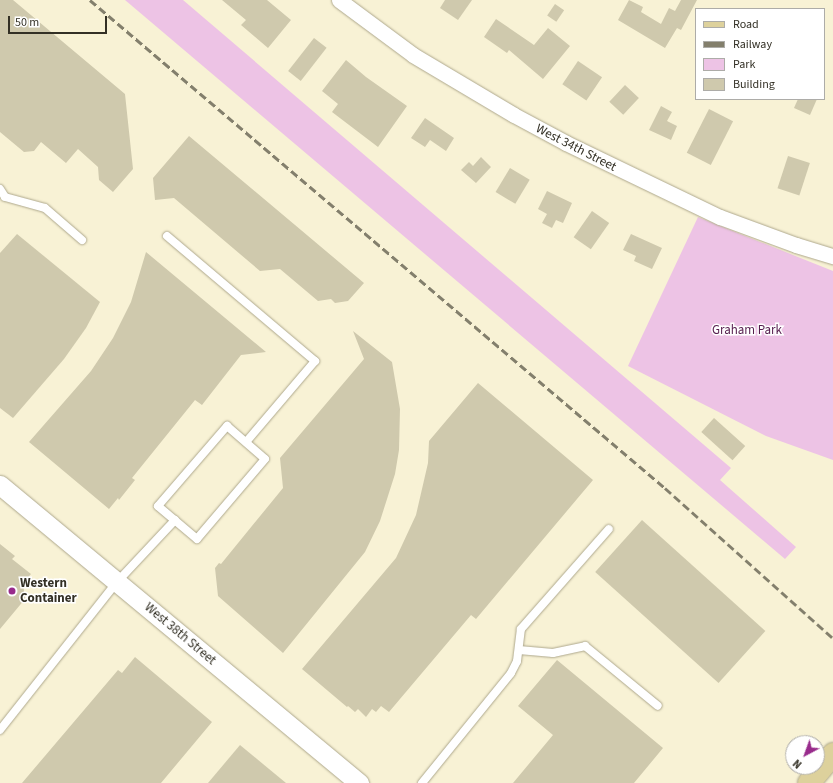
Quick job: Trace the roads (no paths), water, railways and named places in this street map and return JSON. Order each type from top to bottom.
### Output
[{"type":"main road","points":[[809,783],[833,754]]},
{"type":"street","name":"West 34th Street","points":[[339,0],[413,55],[514,115],[566,143],[720,217],[796,245],[833,256]]},
{"type":"street","name":"West 38th Street","points":[[0,485],[359,783]]},
{"type":"lane","points":[[0,189],[2,197],[45,208],[82,240]]},
{"type":"lane","points":[[167,236],[315,361],[246,442]]},
{"type":"lane","points":[[227,426],[265,459],[197,539],[175,520],[158,506],[227,426]]},
{"type":"lane","points":[[0,730],[117,582],[175,520]]},
{"type":"lane","points":[[422,783],[511,673],[519,650],[521,629],[609,529]]},
{"type":"lane","points":[[519,650],[553,653],[585,646],[658,706]]},
{"type":"railway","points":[[90,0],[665,488],[833,638]]},
{"type":"place","name":"Western Container","points":[[12,591]]},
{"type":"park label","name":"Graham Park","points":[[747,330]]}]
